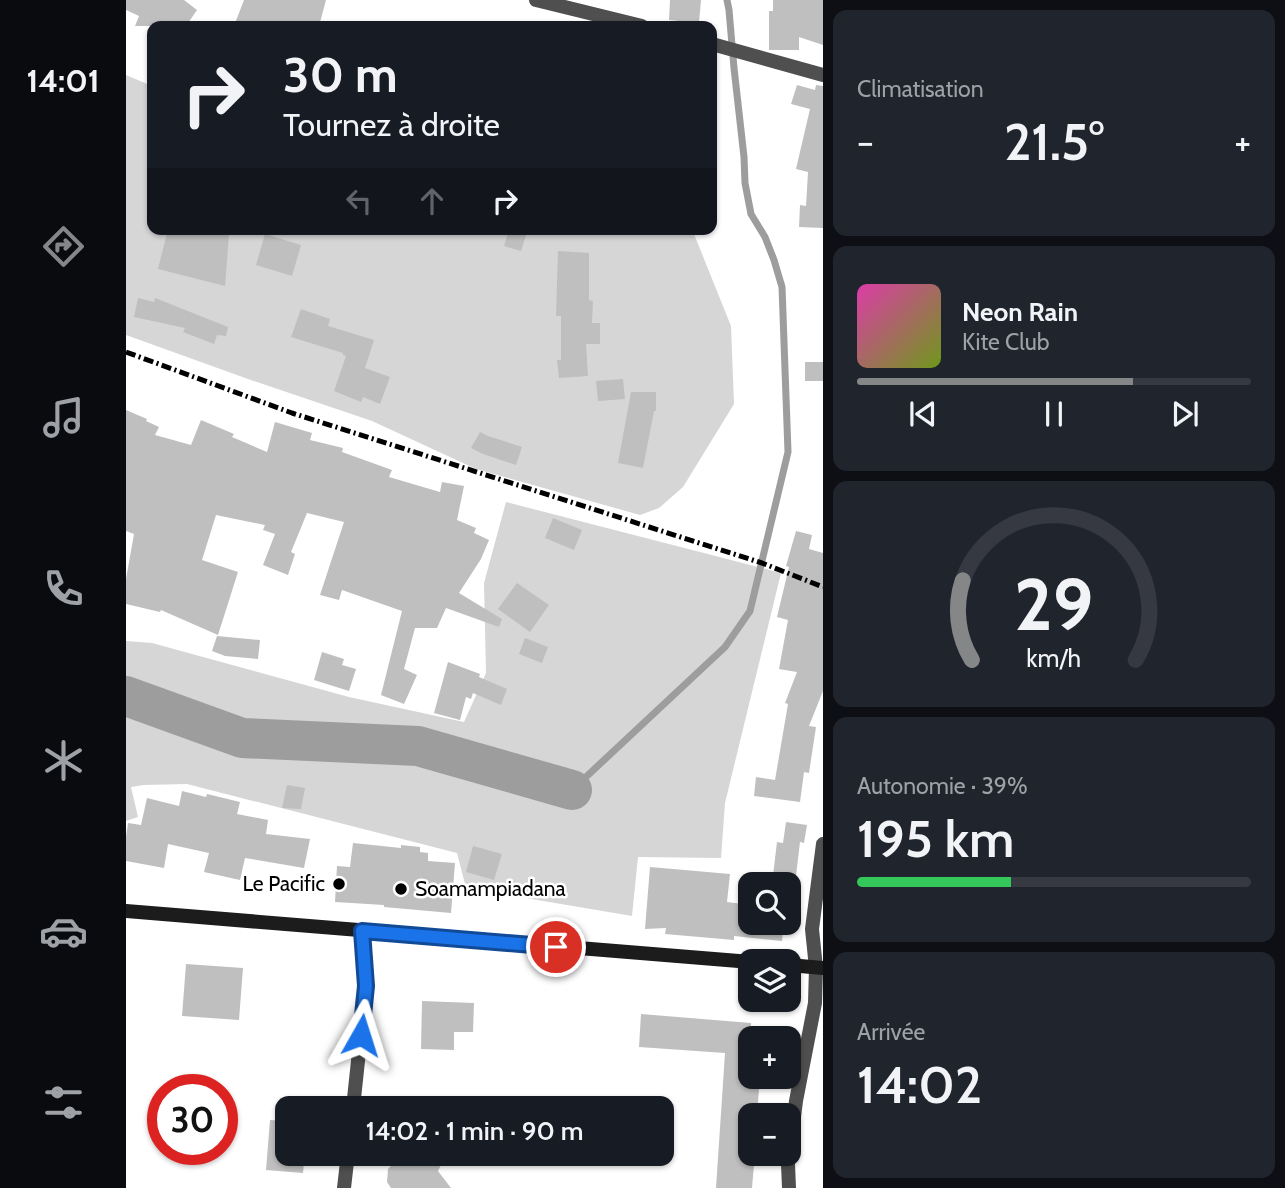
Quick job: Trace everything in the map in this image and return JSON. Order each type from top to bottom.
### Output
[{"type":"main road","points":[[126,911],[738,961]]},
{"type":"main road","points":[[801,966],[820,968]]},
{"type":"street","points":[[536,0],[622,21]]},
{"type":"street","points":[[717,45],[823,75]]},
{"type":"street","points":[[789,1188],[788,1164],[796,1101],[820,968],[812,929],[823,844]]},
{"type":"street","points":[[354,1096],[366,986],[362,931]]},
{"type":"street","points":[[344,1188],[347,1166]]},
{"type":"shaded area","points":[[126,75],[147,84],[147,235],[694,235],[731,326],[734,404],[683,487],[659,508],[640,515],[476,469],[372,421],[126,335]]},
{"type":"shaded area","points":[[506,502],[781,573],[725,803],[721,858],[638,857],[632,916],[466,888],[457,853],[187,784],[131,787],[138,817],[126,821],[126,641],[152,643],[349,697],[464,722],[486,673],[484,583]]},
{"type":"building","points":[[126,0],[184,0],[197,10],[189,21],[147,21],[147,26],[135,26],[139,16],[126,10]]},
{"type":"building","points":[[244,0],[326,0],[320,21],[236,21]]},
{"type":"building","points":[[670,0],[701,0],[699,21],[669,20]]},
{"type":"building","points":[[773,0],[823,0],[823,45],[799,37],[799,50],[769,50],[769,11],[773,11]]},
{"type":"building","points":[[797,85],[815,90],[816,85],[823,86],[823,228],[799,227],[800,205],[806,206],[808,172],[796,169],[810,109],[791,104]]},
{"type":"building","points":[[166,235],[229,235],[225,286],[158,269]]},
{"type":"building","points":[[265,235],[301,245],[292,276],[256,265]]},
{"type":"building","points":[[507,235],[526,235],[521,251],[504,246]]},
{"type":"building","points":[[558,251],[589,253],[589,300],[593,301],[592,323],[600,323],[600,344],[586,344],[588,376],[559,378],[557,360],[561,360],[561,316],[556,316]]},
{"type":"building","points":[[138,298],[154,302],[155,298],[228,327],[226,336],[217,335],[214,344],[183,332],[185,328],[134,317]]},
{"type":"building","points":[[301,309],[330,319],[328,326],[374,340],[365,368],[390,377],[380,404],[363,397],[361,402],[334,391],[346,356],[291,337]]},
{"type":"building","points":[[805,362],[823,362],[823,381],[805,381]]},
{"type":"building","points":[[623,379],[625,399],[598,401],[596,381]]},
{"type":"building","points":[[631,392],[656,392],[656,411],[643,468],[618,463]]},
{"type":"building","points":[[126,410],[159,427],[155,435],[191,445],[201,420],[267,452],[275,422],[312,433],[310,440],[343,448],[342,452],[392,470],[389,477],[440,492],[442,482],[464,486],[457,520],[476,528],[474,533],[489,540],[481,559],[459,593],[502,619],[499,627],[446,608],[437,628],[415,628],[404,669],[417,675],[404,704],[381,695],[402,611],[342,590],[339,600],[320,595],[344,522],[307,513],[291,552],[295,554],[288,575],[263,565],[275,534],[263,530],[265,525],[216,515],[202,560],[238,572],[218,635],[161,610],[160,612],[126,604],[126,579],[134,534],[126,531]]},
{"type":"building","points":[[480,432],[522,447],[516,465],[471,448]]},
{"type":"building","points":[[553,518],[582,530],[574,550],[545,538]]},
{"type":"building","points":[[796,531],[812,535],[809,549],[823,553],[823,691],[809,726],[816,727],[809,773],[804,772],[800,802],[754,796],[756,777],[775,780],[788,704],[785,703],[797,672],[779,669],[788,620],[777,617],[789,567],[786,566]]},
{"type":"building","points":[[517,583],[549,605],[530,632],[498,609]]},
{"type":"building","points":[[217,636],[260,640],[258,659],[225,656],[212,651]]},
{"type":"building","points":[[525,638],[548,647],[542,663],[519,654]]},
{"type":"building","points":[[322,652],[344,659],[342,665],[356,669],[349,691],[314,680]]},
{"type":"building","points":[[448,662],[480,674],[479,677],[507,689],[501,705],[473,693],[471,699],[466,697],[460,720],[434,713]]},
{"type":"building","points":[[287,785],[305,788],[301,809],[282,808]]},
{"type":"building","points":[[182,791],[240,802],[237,814],[268,820],[266,834],[310,839],[304,868],[245,858],[240,880],[204,872],[209,853],[168,844],[164,868],[126,861],[128,823],[141,825],[147,798],[179,806]]},
{"type":"building","points":[[786,822],[807,825],[804,843],[800,842],[796,872],[773,872],[777,842],[783,843]]},
{"type":"building","points":[[353,843],[401,848],[401,845],[420,847],[420,852],[428,853],[428,861],[455,863],[451,913],[335,902],[337,866],[350,867]]},
{"type":"building","points":[[473,846],[502,854],[494,880],[466,872]]},
{"type":"building","points":[[650,867],[730,874],[727,902],[738,903],[738,935],[783,935],[782,941],[734,936],[734,940],[665,934],[666,928],[645,929]]},
{"type":"building","points":[[186,964],[243,968],[239,1020],[182,1016]]},
{"type":"building","points":[[422,1001],[474,1003],[473,1032],[454,1032],[454,1050],[421,1049]]},
{"type":"building","points":[[641,1014],[751,1023],[751,1026],[738,1026],[738,1089],[759,1089],[758,1103],[738,1103],[738,1166],[754,1166],[752,1188],[716,1188],[725,1053],[639,1047]]},
{"type":"building","points":[[270,1120],[275,1120],[275,1166],[304,1166],[303,1173],[266,1170]]},
{"type":"building","points":[[391,1166],[440,1166],[438,1171],[451,1188],[391,1188],[387,1182]]},
{"type":"waterway","points":[[572,790],[725,647],[750,611],[788,452],[782,287],[765,237],[751,214],[745,183],[727,0]]},
{"type":"waterway","points":[[126,696],[242,738],[418,746],[572,790]]},
{"type":"railway","points":[[126,352],[292,413],[762,563],[823,587]]},
{"type":"place","name":"Le Pacific","points":[[339,884]]},
{"type":"place","name":"Soamampiadana","points":[[401,889]]},
{"type":"route","points":[[361,1035],[366,986],[362,931],[556,947]]}]
